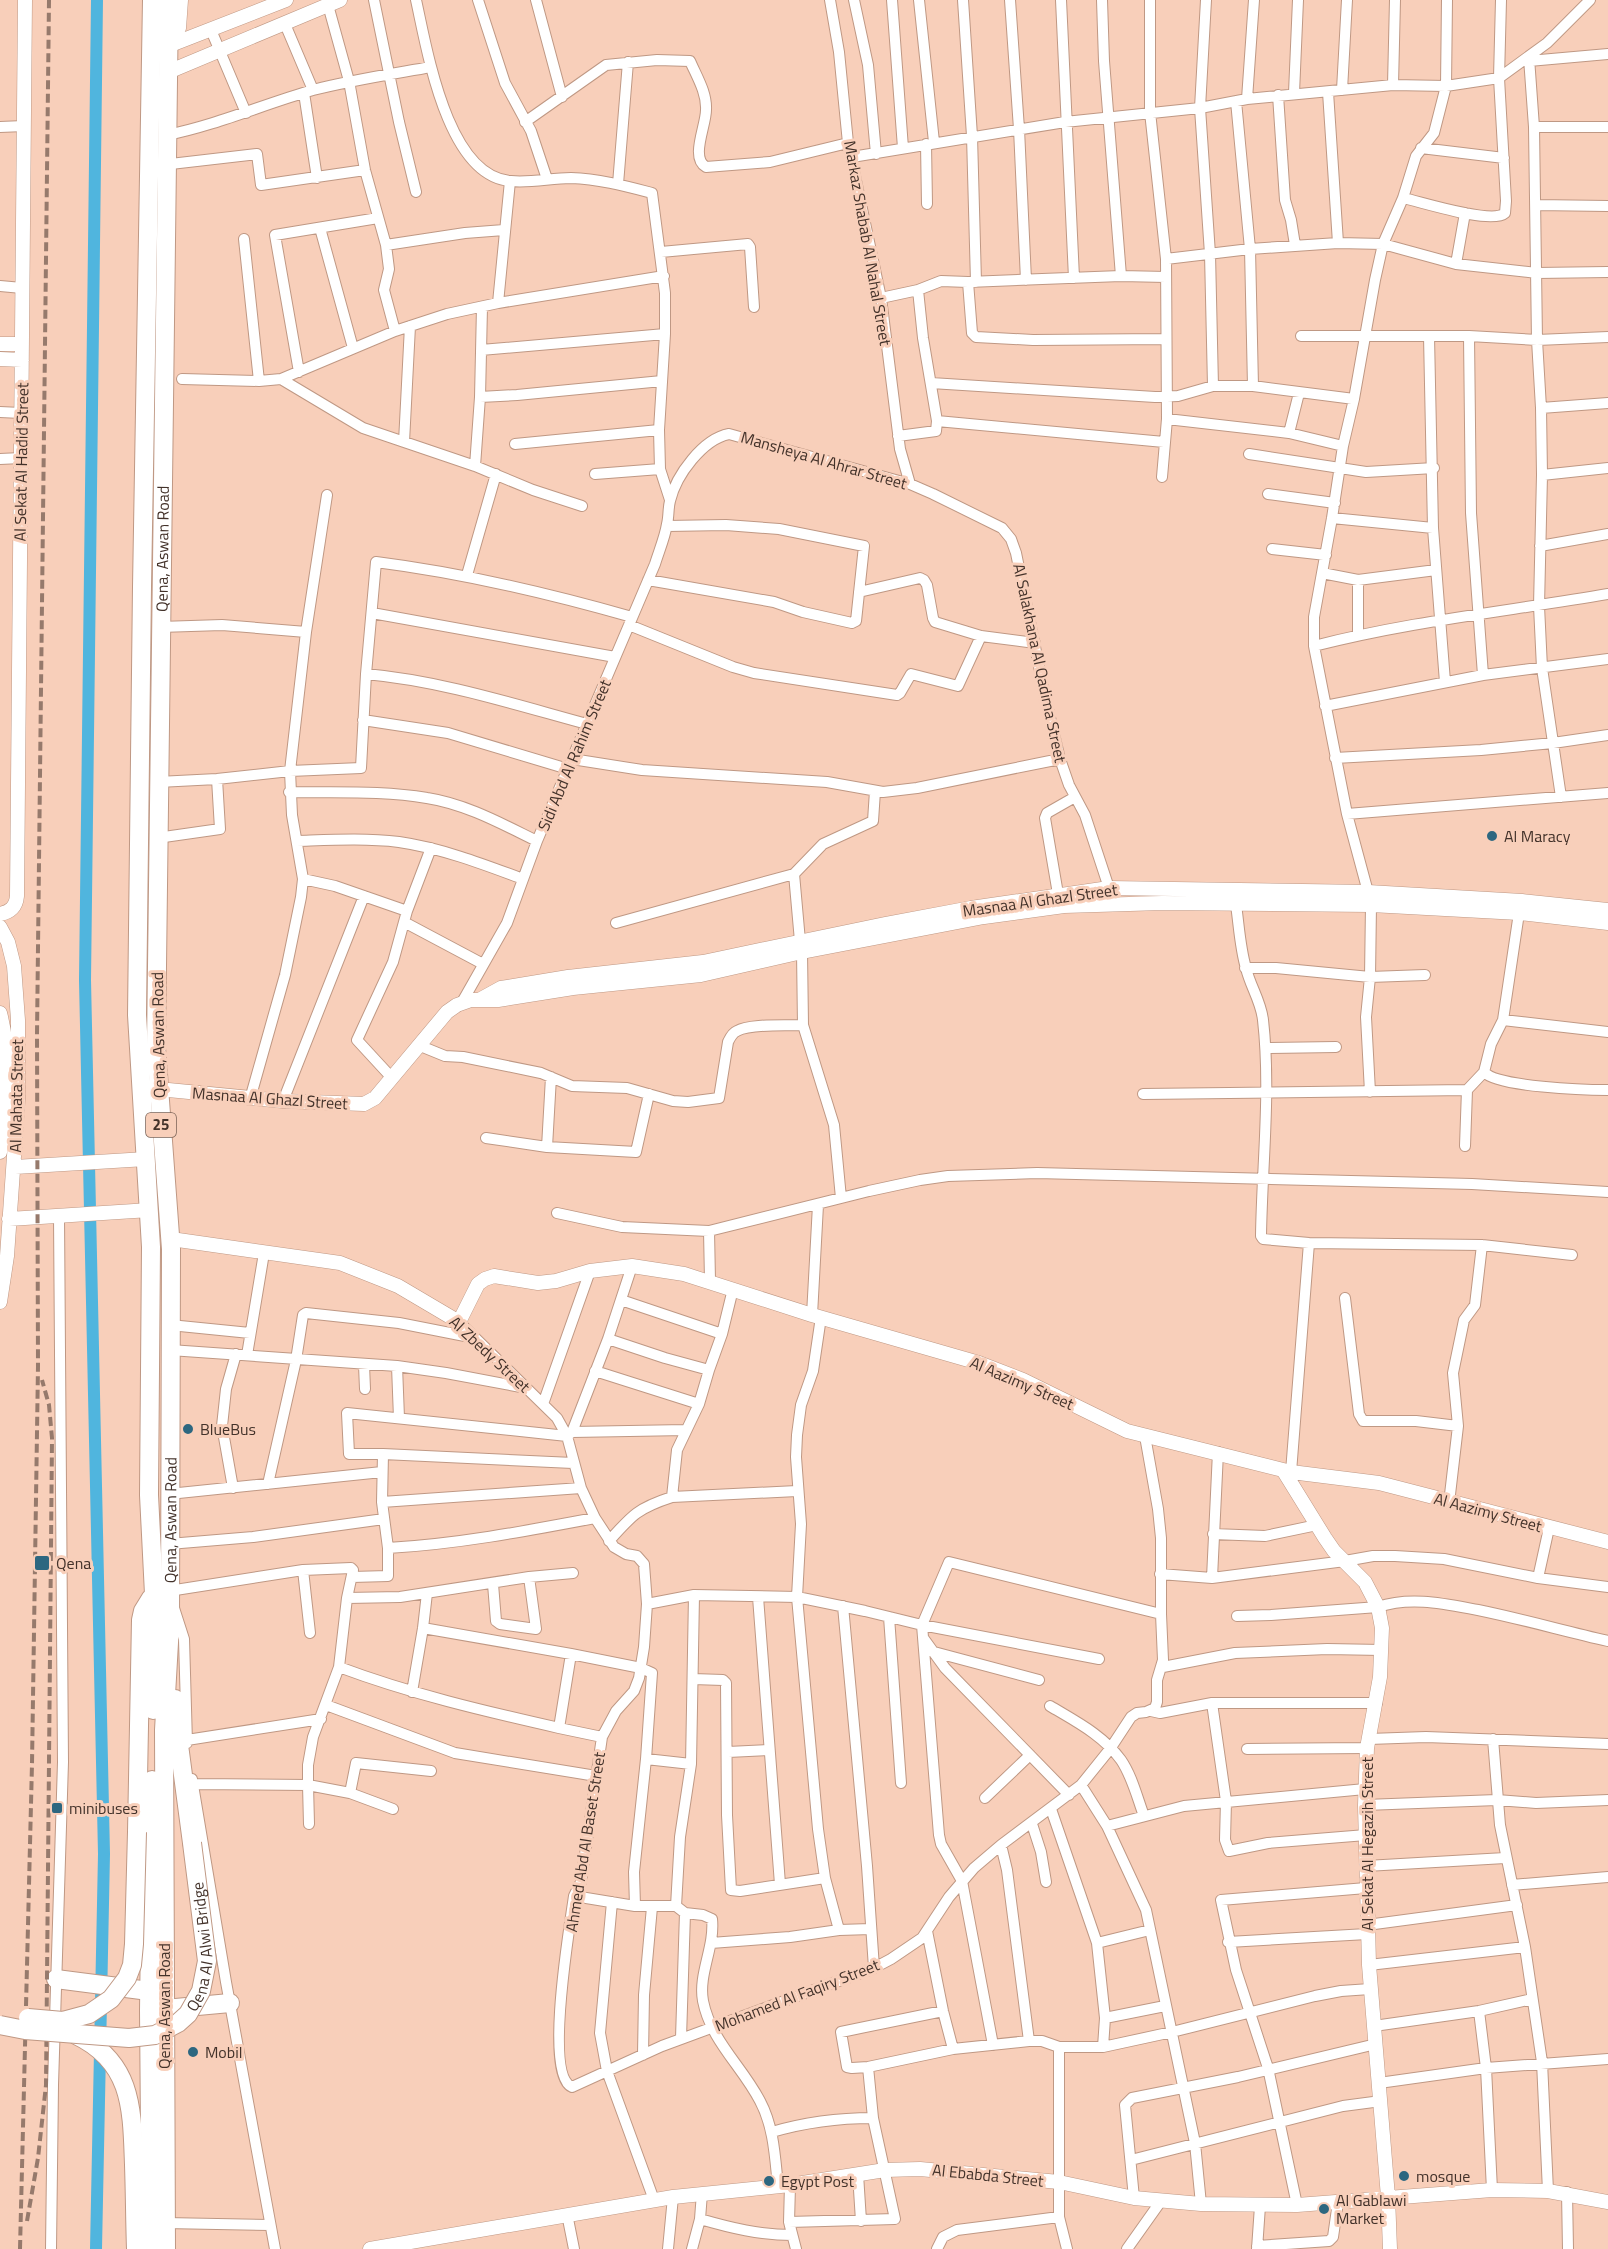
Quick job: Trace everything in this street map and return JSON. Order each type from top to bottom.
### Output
[{"type":"highway","name":"Qena, Aswan Road","points":[[152,0],[149,170],[158,211],[160,627],[156,1047],[171,1239],[169,1544],[164,1595],[149,1991],[157,2009]]},
{"type":"highway","name":"Qena, Aswan Road","points":[[151,2249],[164,1713],[169,1648],[164,1595],[149,1495],[151,1247],[137,1003],[141,587],[158,211],[167,168],[169,0]]},
{"type":"highway","points":[[149,170],[167,168]]},
{"type":"highway","points":[[0,2013],[63,2021],[76,2019],[100,2008],[120,1989],[127,1978],[133,1956],[141,1620],[143,1611],[164,1595]]},
{"type":"highway","name":"Qena Al Alwi Bridge","points":[[0,2025],[25,2030],[129,2038],[155,2035],[178,2023],[195,2003],[205,1976],[207,1961],[175,1714],[174,1674],[169,1648]]},
{"type":"highway","points":[[63,1980],[149,1991]]},
{"type":"highway","points":[[157,2009],[230,2003]]},
{"type":"highway","points":[[76,2035],[96,2046],[112,2062],[119,2071],[128,2094],[132,2118],[136,2249]]},
{"type":"highway","name":"Qena, Aswan Road","points":[[157,2068],[166,2249]]},
{"type":"street","name":"Al Sekat Al Hadid Street","points":[[0,914],[10,911],[16,902],[25,0]]},
{"type":"street","points":[[168,46],[179,28],[182,0]]},
{"type":"street","points":[[168,46],[286,0]]},
{"type":"street","points":[[374,0],[416,192]]},
{"type":"street","points":[[416,0],[443,108],[460,142],[481,169],[489,175],[510,181],[569,178],[618,184],[652,193],[664,276],[666,334],[659,430],[660,469],[670,500]]},
{"type":"street","points":[[478,0],[505,83],[536,144],[547,179]]},
{"type":"street","points":[[536,0],[562,97]]},
{"type":"street","name":"Markaz Shabab Al Nahal Street","points":[[830,0],[839,52],[848,142],[881,298],[898,436],[902,461],[910,484]]},
{"type":"street","points":[[854,0],[868,65],[876,154]]},
{"type":"street","points":[[892,0],[903,148]]},
{"type":"street","points":[[919,0],[930,143],[927,204]]},
{"type":"street","points":[[963,0],[972,136],[972,333],[976,337],[1033,340],[1166,339]]},
{"type":"street","points":[[1010,0],[1026,280]]},
{"type":"street","points":[[1061,0],[1074,278]]},
{"type":"street","points":[[1102,0],[1104,61],[1121,276]]},
{"type":"street","points":[[1150,0],[1150,112],[1166,259],[1165,397],[1167,419],[1162,477]]},
{"type":"street","points":[[1206,0],[1200,108],[1210,254],[1214,386]]},
{"type":"street","points":[[1253,386],[1250,249],[1242,100],[1254,0]]},
{"type":"street","points":[[1294,93],[1298,0]]},
{"type":"street","points":[[1341,90],[1347,0]]},
{"type":"street","points":[[1393,85],[1395,0]]},
{"type":"street","points":[[1370,1092],[1366,1017],[1370,977],[1370,898],[1347,814],[1335,758],[1314,646],[1314,617],[1335,504],[1343,446],[1383,244],[1403,198],[1416,156],[1434,133],[1446,86],[1447,0]]},
{"type":"street","points":[[1403,198],[1465,213],[1500,217],[1505,213],[1499,78],[1501,0]]},
{"type":"street","points":[[852,157],[1065,122],[1200,108],[1294,93],[1393,85],[1446,86],[1499,78],[1529,60],[1590,0]]},
{"type":"street","points":[[168,72],[334,3],[365,170],[386,245],[389,269],[384,290],[395,332]]},
{"type":"street","points":[[285,24],[308,92],[317,178]]},
{"type":"street","points":[[211,30],[246,113]]},
{"type":"street","points":[[1529,60],[1608,54]]},
{"type":"street","points":[[525,122],[606,65],[657,60],[690,62],[705,96],[706,110],[698,156],[701,165],[706,167],[770,162],[848,142]]},
{"type":"street","points":[[1529,60],[1534,127],[1537,340],[1542,475],[1539,606],[1542,668],[1562,797]]},
{"type":"street","points":[[618,184],[628,62]]},
{"type":"street","points":[[167,135],[349,81],[431,67]]},
{"type":"street","points":[[1328,92],[1338,243]]},
{"type":"street","points":[[1278,95],[1285,201],[1291,220],[1294,245]]},
{"type":"street","points":[[0,127],[24,126]]},
{"type":"street","points":[[1534,127],[1608,127]]},
{"type":"street","points":[[1421,148],[1504,158]]},
{"type":"street","points":[[167,168],[254,153],[259,158],[261,184],[365,170]]},
{"type":"street","points":[[498,303],[510,181]]},
{"type":"street","points":[[1536,205],[1608,206]]},
{"type":"street","points":[[1456,264],[1465,213]]},
{"type":"street","points":[[299,372],[275,235],[378,218]]},
{"type":"street","points":[[320,228],[353,348]]},
{"type":"street","points":[[386,245],[448,235],[504,230]]},
{"type":"street","points":[[244,239],[259,381]]},
{"type":"street","points":[[661,252],[748,244],[754,308]]},
{"type":"street","points":[[1166,259],[1294,245],[1383,244],[1456,264],[1537,273],[1608,272]]},
{"type":"street","points":[[182,379],[259,381],[281,379],[353,348],[447,314],[498,303],[664,276]]},
{"type":"street","points":[[881,298],[918,290],[941,281],[1166,277]]},
{"type":"street","points":[[0,286],[22,288]]},
{"type":"street","points":[[898,436],[936,431],[937,421],[923,338],[918,290]]},
{"type":"street","points":[[475,466],[480,397],[482,307]]},
{"type":"street","points":[[404,442],[410,326]]},
{"type":"street","points":[[481,350],[666,334]]},
{"type":"street","points":[[1301,336],[1469,336],[1537,340],[1608,337]]},
{"type":"street","points":[[1429,336],[1434,468],[1433,528],[1445,682]]},
{"type":"street","points":[[1469,336],[1470,513],[1483,675]]},
{"type":"street","points":[[0,344],[22,344]]},
{"type":"street","points":[[0,359],[22,360]]},
{"type":"street","points":[[281,379],[363,428],[582,506]]},
{"type":"street","points":[[480,397],[662,381]]},
{"type":"street","points":[[931,382],[1165,397],[1178,396],[1214,386],[1253,386],[1354,399]]},
{"type":"street","points":[[1289,433],[1299,393]]},
{"type":"street","points":[[1540,408],[1608,403]]},
{"type":"street","points":[[0,412],[21,413]]},
{"type":"street","points":[[1167,419],[1289,433],[1343,446]]},
{"type":"street","points":[[937,421],[1164,442]]},
{"type":"street","points":[[515,444],[659,430]]},
{"type":"street","name":"Mansheya Al Ahrar Street","points":[[670,500],[678,482],[700,452],[714,440],[729,434],[910,484],[957,504],[1002,528],[1011,538]]},
{"type":"street","points":[[1249,454],[1339,470],[1380,472],[1434,468]]},
{"type":"street","points":[[0,459],[21,458]]},
{"type":"street","points":[[1542,475],[1608,468]]},
{"type":"street","points":[[596,474],[660,469]]},
{"type":"street","points":[[467,575],[496,474]]},
{"type":"street","points":[[1269,494],[1335,504]]},
{"type":"street","points":[[250,1099],[285,975],[301,897],[303,879],[289,792],[290,771],[306,632],[327,495]]},
{"type":"street","name":"Sidi Abd Al Rahim Street","points":[[461,1004],[507,923],[537,842],[648,580],[667,526],[670,500]]},
{"type":"street","points":[[1332,518],[1433,528]]},
{"type":"street","points":[[648,580],[774,602],[803,612],[852,623],[856,621],[864,546],[778,529],[726,525],[667,526]]},
{"type":"street","points":[[1540,546],[1608,534]]},
{"type":"street","name":"Al Salakhana Al Qadima Street","points":[[1011,538],[1060,759],[1085,815],[1109,888]]},
{"type":"street","points":[[1272,549],[1326,555]]},
{"type":"street","points":[[158,782],[217,779],[290,771],[361,768],[366,674],[376,562],[467,575],[580,602],[754,673],[897,695],[911,674],[959,685],[981,636]]},
{"type":"street","points":[[1322,573],[1358,580],[1436,570]]},
{"type":"street","points":[[859,592],[920,578],[927,585],[933,621],[981,636],[1035,644]]},
{"type":"street","points":[[1358,580],[1358,635]]},
{"type":"street","points":[[1314,646],[1358,635],[1440,620],[1608,594]]},
{"type":"street","points":[[372,613],[615,657]]},
{"type":"street","points":[[160,627],[222,625],[306,632]]},
{"type":"street","points":[[1325,706],[1483,675],[1608,659]]},
{"type":"street","points":[[366,674],[411,678],[587,724]]},
{"type":"street","points":[[363,720],[448,733],[570,764],[827,782],[875,791],[917,788],[1060,759]]},
{"type":"street","points":[[1335,758],[1480,750],[1608,735]]},
{"type":"street","points":[[157,838],[220,829],[217,779]]},
{"type":"street","points":[[616,923],[794,874],[823,844],[875,819],[875,791]]},
{"type":"street","points":[[289,792],[394,794],[428,798],[471,810],[537,842]]},
{"type":"street","points":[[1347,814],[1608,793]]},
{"type":"street","points":[[1058,894],[1045,818],[1047,813],[1076,797]]},
{"type":"street","points":[[297,841],[398,842],[431,848],[523,879]]},
{"type":"street","points":[[392,1078],[357,1040],[386,979],[431,848]]},
{"type":"street","points":[[794,874],[801,947],[803,1025],[834,1125],[841,1198]]},
{"type":"street","points":[[303,879],[335,886],[364,896],[406,917],[483,964]]},
{"type":"street","points":[[1109,888],[1111,903]]},
{"type":"street","name":"Masnaa Al Ghazl Street","points":[[801,947],[961,910],[1109,888],[1522,901],[1608,910]]},
{"type":"street","points":[[283,1101],[364,896]]},
{"type":"street","name":"Masnaa Al Ghazl Street","points":[[158,1089],[250,1099],[364,1104],[375,1098],[447,1012],[501,988],[568,977],[702,962],[1012,912],[1111,903],[1236,904],[1370,898],[1608,924]]},
{"type":"street","points":[[1236,904],[1245,968],[1263,1017],[1266,1048],[1262,1179],[1263,1239],[1309,1243],[1482,1245],[1572,1256]]},
{"type":"street","points":[[1465,1146],[1467,1090],[1484,1072],[1491,1044],[1503,1020],[1519,913]]},
{"type":"street","name":"Al Mahata Street","points":[[0,927],[12,954],[16,993],[18,1099],[15,1167],[0,1302]]},
{"type":"street","points":[[1245,968],[1276,968],[1370,977],[1425,975]]},
{"type":"street","name":"Al Mahata Street","points":[[0,1013],[7,1095],[2,1118],[0,1152]]},
{"type":"street","points":[[1503,1020],[1608,1032]]},
{"type":"street","points":[[418,1046],[445,1056],[505,1065],[551,1077],[572,1086],[627,1088],[673,1101],[688,1102],[719,1098],[729,1042],[731,1036],[737,1031],[747,1028],[803,1025]]},
{"type":"street","points":[[1266,1048],[1336,1047]]},
{"type":"street","points":[[1484,1072],[1492,1078],[1536,1086],[1608,1090]]},
{"type":"street","points":[[547,1147],[551,1077]]},
{"type":"street","points":[[1143,1094],[1467,1090]]},
{"type":"street","points":[[486,1138],[547,1147],[636,1152],[649,1094]]},
{"type":"street","points":[[15,1167],[146,1159]]},
{"type":"street","points":[[557,1213],[622,1227],[709,1232],[920,1180],[1037,1173],[1472,1184],[1608,1192]]},
{"type":"street","points":[[818,1205],[817,1316],[813,1371],[801,1404],[796,1457],[801,1524],[797,1597],[812,1777],[825,1878],[838,1930]]},
{"type":"street","points":[[9,1220],[150,1210]]},
{"type":"street","points":[[51,2249],[63,1980],[59,1216]]},
{"type":"street","points":[[709,1232],[710,1280]]},
{"type":"street","name":"Al Zbedy Street","points":[[171,1239],[321,1259],[359,1269],[420,1297],[459,1322],[557,1418],[570,1434],[573,1463],[581,1488],[595,1518],[609,1541],[619,1551],[638,1556],[644,1564],[647,1604]]},
{"type":"street","points":[[1287,1471],[1309,1243]]},
{"type":"street","points":[[1449,1503],[1458,1426],[1453,1373],[1464,1320],[1475,1305],[1482,1245]]},
{"type":"street","points":[[233,1488],[222,1426],[226,1389],[250,1333],[264,1253]]},
{"type":"street","points":[[570,1434],[608,1340],[632,1266]]},
{"type":"street","name":"Al Aazimy Street","points":[[459,1322],[478,1284],[494,1276],[538,1283],[556,1281],[590,1270],[632,1266],[684,1274],[979,1363],[1023,1380],[1127,1431],[1287,1471],[1379,1484],[1608,1542]]},
{"type":"street","points":[[543,1404],[590,1270]]},
{"type":"street","points":[[672,1497],[677,1450],[699,1404],[722,1334],[733,1289]]},
{"type":"street","points":[[1345,1298],[1359,1414],[1363,1421],[1416,1421],[1458,1426]]},
{"type":"street","points":[[621,1300],[722,1334]]},
{"type":"street","points":[[268,1484],[296,1360],[302,1317],[306,1313],[399,1323],[475,1338]]},
{"type":"street","points":[[170,1325],[250,1333]]},
{"type":"street","points":[[608,1340],[709,1370]]},
{"type":"street","points":[[170,1350],[397,1366],[446,1372],[526,1388]]},
{"type":"street","points":[[364,1365],[365,1389]]},
{"type":"street","points":[[397,1366],[399,1418]]},
{"type":"street","points":[[596,1371],[699,1404]]},
{"type":"street","points":[[573,1463],[349,1454],[347,1413],[570,1434],[686,1430]]},
{"type":"street","points":[[1145,1436],[1160,1524],[1163,1666],[1157,1680],[1157,1702],[1150,1711],[1160,1713],[1212,1703],[1377,1703]]},
{"type":"street","points":[[1212,1578],[1218,1452]]},
{"type":"street","points":[[352,1577],[388,1576],[388,1548],[382,1502],[383,1454]]},
{"type":"street","name":"Al Sekat Al Hegazih Street","points":[[1287,1471],[1329,1545],[1365,1582],[1378,1607],[1382,1628],[1377,1703],[1368,1743],[1365,1789],[1366,1888],[1370,1989],[1381,2101],[1390,2249]]},
{"type":"street","points":[[169,1494],[382,1472]]},
{"type":"street","points":[[382,1502],[581,1488]]},
{"type":"street","points":[[609,1541],[630,1516],[672,1497],[797,1491]]},
{"type":"street","points":[[388,1548],[432,1545],[525,1532],[595,1518]]},
{"type":"street","points":[[169,1544],[253,1537],[384,1519]]},
{"type":"street","points":[[1213,1534],[1265,1536],[1317,1525]]},
{"type":"street","points":[[1538,1578],[1548,1528]]},
{"type":"street","points":[[1160,1574],[1212,1578],[1345,1562],[1373,1556],[1416,1556],[1462,1562],[1538,1578],[1608,1587]]},
{"type":"street","points":[[993,2045],[962,1881],[941,1844],[939,1835],[922,1625],[949,1562],[1161,1614]]},
{"type":"street","points":[[275,2249],[193,1784],[187,1740],[184,1639],[179,1620],[164,1595],[303,1570],[351,1568],[353,1570],[347,1598],[339,1667],[310,1751],[309,1824]]},
{"type":"street","points":[[303,1570],[310,1633]]},
{"type":"street","points":[[347,1598],[400,1597],[530,1577],[573,1573]]},
{"type":"street","points":[[493,1584],[496,1621],[500,1624],[536,1629],[530,1577]]},
{"type":"street","points":[[412,1692],[427,1593]]},
{"type":"street","points":[[647,1604],[694,1596],[797,1597],[922,1625],[1099,1659]]},
{"type":"street","points":[[681,2038],[680,1837],[691,1764],[694,1596]]},
{"type":"street","points":[[758,1597],[780,1884]]},
{"type":"street","points":[[1237,1616],[1271,1616],[1378,1607],[1405,1601],[1451,1605],[1533,1621],[1608,1641]]},
{"type":"street","name":"Ahmed Abd Al Baset Street","points":[[572,2087],[567,2083],[562,2069],[558,2033],[574,1896],[581,1882],[602,1737],[616,1711],[634,1692],[641,1668],[647,1604]]},
{"type":"street","points":[[843,1606],[874,1968]]},
{"type":"street","points":[[890,1617],[900,1783]]},
{"type":"street","points":[[423,1628],[571,1654],[641,1668],[651,1673],[653,1677],[646,1760],[634,1872],[635,1906]]},
{"type":"street","points":[[923,1638],[945,1668],[1068,1795]]},
{"type":"street","points":[[1163,1666],[1235,1653],[1327,1649],[1382,1650]]},
{"type":"street","points":[[934,1652],[1039,1680]]},
{"type":"street","points":[[559,1728],[571,1654]]},
{"type":"street","points":[[339,1667],[454,1705],[602,1737]]},
{"type":"street","points":[[693,1679],[723,1680],[726,1683],[728,1752],[726,1785],[730,1888],[734,1892],[825,1878]]},
{"type":"street","points":[[1212,1703],[1226,1801],[1225,1840],[1229,1851],[1268,1843],[1366,1835]]},
{"type":"street","points":[[326,1705],[455,1753],[596,1776]]},
{"type":"street","points":[[1050,1706],[1093,1732],[1120,1759],[1130,1777],[1144,1816]]},
{"type":"street","name":"Mohamed Al Faqiry Street","points":[[572,2087],[681,2038],[874,1968],[913,1945],[922,1938],[962,1881],[1000,1845],[1032,1824],[1082,1785],[1134,1714],[1150,1711]]},
{"type":"street","points":[[187,1740],[321,1719]]},
{"type":"street","points":[[1247,1749],[1368,1743],[1426,1737],[1608,1743]]},
{"type":"street","points":[[1493,1739],[1497,1800],[1505,1858],[1525,1947],[1542,2062],[1548,2191]]},
{"type":"street","points":[[728,1752],[769,1750]]},
{"type":"street","points":[[985,1798],[1030,1755]]},
{"type":"street","points":[[646,1760],[691,1764]]},
{"type":"street","points":[[350,1793],[355,1765],[359,1762],[430,1772]]},
{"type":"street","points":[[193,1784],[308,1785],[350,1793],[393,1809]]},
{"type":"street","points":[[1082,1785],[1107,1826],[1146,1910],[1195,2143],[1201,2204]]},
{"type":"street","points":[[1107,1826],[1184,1806],[1365,1789]]},
{"type":"street","points":[[1365,1805],[1497,1800],[1536,1803],[1608,1800]]},
{"type":"street","points":[[1052,1809],[1097,1943],[1105,2018],[1103,2047]]},
{"type":"street","points":[[1032,1824],[1041,1852],[1046,1882]]},
{"type":"street","points":[[1000,1845],[1007,1870],[1029,2041]]},
{"type":"street","points":[[1366,1866],[1505,1858]]},
{"type":"street","points":[[1512,1885],[1608,1877]]},
{"type":"street","points":[[1297,2205],[1268,2068],[1248,2011],[1228,1942],[1221,1900],[1366,1888]]},
{"type":"street","points":[[574,1896],[635,1906],[681,1909],[712,1919],[711,1943],[702,1985],[703,2000],[711,2028],[761,2102],[772,2132],[796,2249]]},
{"type":"street","points":[[612,1902],[600,2032],[608,2071],[654,2200]]},
{"type":"street","points":[[1228,1942],[1367,1930],[1517,1905]]},
{"type":"street","points":[[643,2055],[644,1995],[652,1907]]},
{"type":"street","points":[[711,1943],[790,1937],[838,1930],[871,1929]]},
{"type":"street","points":[[1097,1943],[1150,1930]]},
{"type":"street","points":[[927,1931],[953,2049]]},
{"type":"street","points":[[1369,1965],[1525,1947]]},
{"type":"street","points":[[943,2011],[841,2032],[847,2067],[868,2067],[953,2049],[1029,2041],[1042,2041],[1059,2047],[1103,2047],[1341,1990],[1370,1989]]},
{"type":"street","points":[[1374,2026],[1479,2011],[1532,1999]]},
{"type":"street","points":[[1105,2018],[1165,2006]]},
{"type":"street","points":[[1479,2011],[1486,2068],[1492,2190]]},
{"type":"street","points":[[1134,2198],[1125,2105],[1132,2098],[1376,2044]]},
{"type":"street","points":[[1059,2047],[1059,2217],[1066,2249]]},
{"type":"street","points":[[1379,2083],[1542,2062],[1608,2059]]},
{"type":"street","points":[[789,2222],[895,2219],[873,2118],[868,2067]]},
{"type":"street","points":[[1131,2160],[1343,2106],[1381,2101]]},
{"type":"street","points":[[772,2132],[814,2121],[873,2118]]},
{"type":"street","name":"Al Ebabda Street","points":[[370,2249],[431,2244],[567,2214],[673,2197],[784,2186],[885,2170],[920,2169],[1059,2182],[1134,2198],[1201,2204],[1297,2205],[1492,2190],[1548,2191],[1608,2202]]},
{"type":"street","points":[[858,2174],[861,2221]]},
{"type":"street","points":[[692,2249],[700,2219],[702,2193]]},
{"type":"street","points":[[1567,2193],[1568,2249]]},
{"type":"street","points":[[668,2249],[673,2197]]},
{"type":"street","points":[[1127,2249],[1161,2201]]},
{"type":"street","points":[[1260,2206],[1257,2247],[1329,2241],[1333,2237],[1338,2202]]},
{"type":"street","points":[[567,2214],[574,2249]]},
{"type":"street","points":[[937,2249],[943,2237],[957,2230],[1059,2217]]},
{"type":"street","points":[[700,2219],[739,2230],[769,2235],[792,2235]]},
{"type":"street","points":[[165,2223],[270,2225]]},
{"type":"waterway","points":[[96,2249],[104,1854],[85,980],[97,0]]},
{"type":"railway","points":[[20,2249],[32,1764],[38,1366],[37,1034],[49,0]]},
{"type":"railway","points":[[27,2221],[38,2158],[46,2085],[52,1438],[49,1405],[42,1380]]},
{"type":"place","name":"Al Maracy","points":[[1492,836]]},
{"type":"place","name":"BlueBus","points":[[188,1429]]},
{"type":"place","name":"Qena","points":[[42,1563]]},
{"type":"place","name":"minibuses","points":[[57,1808]]},
{"type":"place","name":"Mobil","points":[[193,2052]]},
{"type":"place","name":"mosque","points":[[1404,2176]]},
{"type":"place","name":"Egypt Post","points":[[769,2181]]},
{"type":"place","name":"Al Gablawi Market","points":[[1324,2209]]}]
